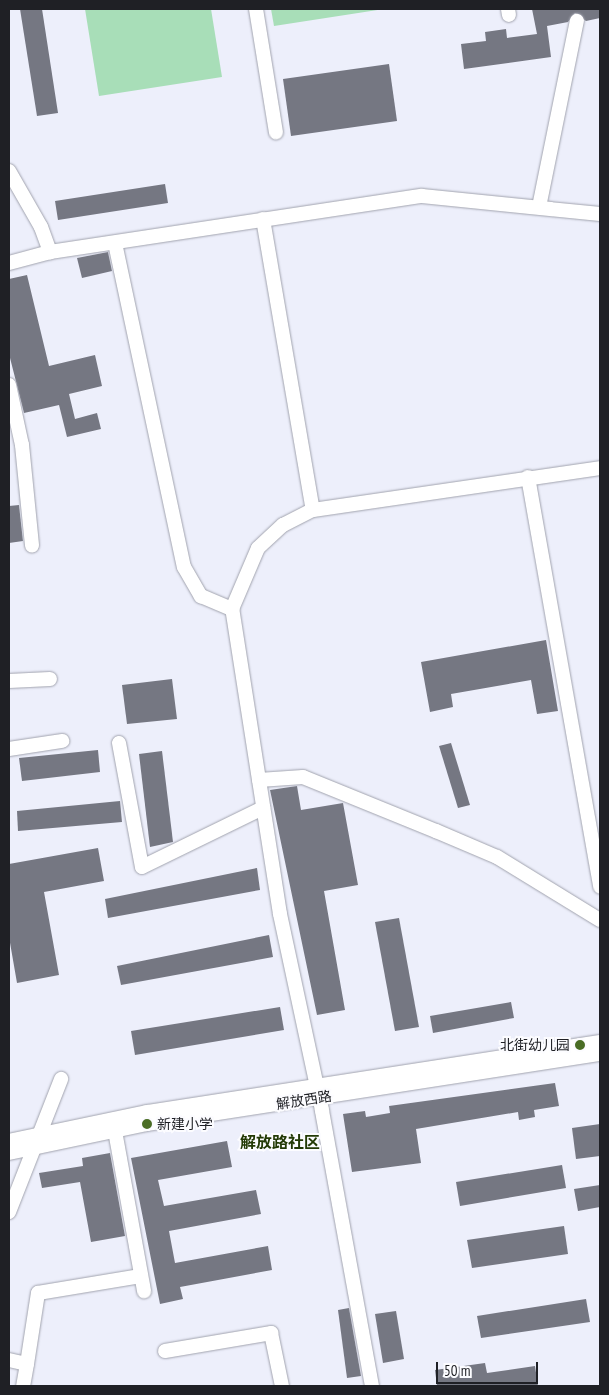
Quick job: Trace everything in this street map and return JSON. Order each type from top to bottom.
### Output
[{"type":"street","points":[[256,9],[276,132]]},
{"type":"street","points":[[539,207],[577,20]]},
{"type":"street","points":[[9,171],[41,227],[50,252]]},
{"type":"street","points":[[9,263],[50,252],[422,196],[600,214]]},
{"type":"street","points":[[264,219],[313,510]]},
{"type":"street","points":[[115,243],[184,567],[201,596],[232,609]]},
{"type":"street","points":[[9,385],[22,444],[32,546]]},
{"type":"street","points":[[372,1386],[263,808],[232,609],[258,548],[283,525],[313,510],[600,468]]},
{"type":"street","points":[[528,478],[600,887]]},
{"type":"street","points":[[9,681],[50,679]]},
{"type":"street","points":[[9,749],[62,742]]},
{"type":"street","points":[[119,743],[142,866],[263,808]]},
{"type":"street","points":[[259,780],[303,777],[426,827],[497,857],[600,920]]},
{"type":"street","name":"解放西路","points":[[9,1141],[36,1142],[115,1131],[317,1092],[600,1042]]},
{"type":"street","name":"解放西路","points":[[9,1153],[36,1142],[147,1112],[317,1092],[600,1054]]},
{"type":"street","points":[[9,1212],[61,1079]]},
{"type":"street","points":[[115,1131],[144,1291]]},
{"type":"street","points":[[23,1386],[38,1293],[141,1276]]},
{"type":"street","points":[[165,1351],[272,1333],[282,1386]]},
{"type":"street","points":[[9,1360],[27,1364]]},
{"type":"green space","points":[[85,9],[211,9],[222,77],[99,96]]},
{"type":"green space","points":[[271,9],[384,9],[274,26]]},
{"type":"building","points":[[20,9],[42,9],[58,113],[37,116]]},
{"type":"building","points":[[532,9],[600,9],[600,18],[586,21],[575,13],[568,22],[547,26],[551,57],[464,69],[461,44],[486,41],[485,32],[506,29],[507,38],[537,34]]},
{"type":"building","points":[[389,64],[397,121],[291,136],[283,79]]},
{"type":"building","points":[[165,184],[168,203],[58,220],[55,201]]},
{"type":"building","points":[[108,252],[112,271],[82,278],[77,258]]},
{"type":"building","points":[[27,275],[49,366],[95,355],[102,386],[69,394],[75,419],[97,413],[101,429],[67,437],[59,405],[24,413],[9,354],[9,279]]},
{"type":"building","points":[[19,505],[23,541],[9,543],[9,506]]},
{"type":"building","points":[[546,640],[558,711],[537,714],[531,680],[451,694],[453,707],[430,712],[421,662]]},
{"type":"building","points":[[172,679],[177,719],[127,724],[122,685]]},
{"type":"building","points":[[451,743],[470,805],[458,808],[439,746]]},
{"type":"building","points":[[98,750],[100,772],[22,781],[19,758]]},
{"type":"building","points":[[162,751],[173,842],[150,847],[139,754]]},
{"type":"building","points":[[297,786],[301,810],[343,803],[358,885],[324,891],[345,1010],[317,1015],[270,790]]},
{"type":"building","points":[[120,801],[122,822],[18,831],[17,811]]},
{"type":"building","points":[[98,848],[104,881],[44,892],[59,975],[17,983],[9,937],[9,864]]},
{"type":"building","points":[[257,868],[260,890],[108,918],[105,899]]},
{"type":"building","points":[[399,918],[419,1027],[395,1031],[375,922]]},
{"type":"building","points":[[269,935],[273,957],[121,985],[117,966]]},
{"type":"building","points":[[511,1002],[514,1018],[433,1033],[430,1016]]},
{"type":"building","points":[[280,1007],[284,1030],[135,1055],[131,1031]]},
{"type":"building","points":[[555,1083],[559,1106],[534,1110],[535,1117],[519,1120],[518,1112],[416,1129],[421,1163],[352,1172],[343,1114],[365,1111],[366,1117],[390,1113],[389,1106]]},
{"type":"building","points":[[600,1124],[600,1156],[576,1159],[572,1128]]},
{"type":"building","points":[[227,1141],[232,1167],[158,1180],[164,1206],[256,1190],[261,1214],[169,1231],[175,1263],[268,1246],[272,1270],[180,1287],[183,1299],[160,1304],[131,1158]]},
{"type":"building","points":[[110,1153],[125,1236],[91,1242],[80,1182],[42,1188],[39,1173],[83,1166],[82,1158]]},
{"type":"building","points":[[562,1165],[566,1188],[460,1206],[456,1182]]},
{"type":"building","points":[[600,1185],[600,1207],[578,1211],[574,1189]]},
{"type":"building","points":[[564,1226],[568,1254],[472,1268],[467,1240]]},
{"type":"building","points":[[586,1299],[590,1322],[481,1338],[477,1316]]},
{"type":"building","points":[[349,1308],[361,1376],[347,1378],[338,1310]]},
{"type":"building","points":[[396,1311],[404,1359],[383,1363],[375,1314]]},
{"type":"building","points":[[485,1363],[487,1373],[535,1366],[538,1386],[437,1386],[435,1370]]},
{"type":"place","name":"北街幼儿园","points":[[580,1045]]},
{"type":"place","name":"新建小学","points":[[147,1124]]},
{"type":"district","name":"解放路社区","points":[[280,1142]]}]
